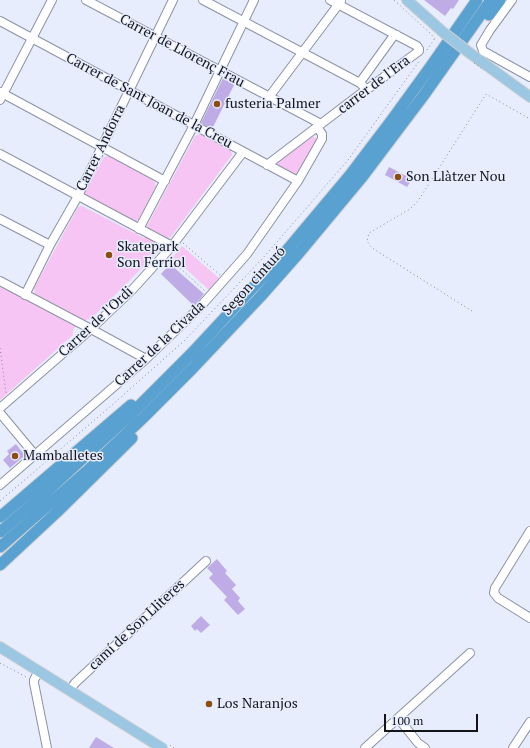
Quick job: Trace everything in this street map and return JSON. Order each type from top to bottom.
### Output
[{"type":"highway","points":[[464,20],[473,0]]},
{"type":"highway","name":"Segon cinturó","points":[[192,353],[232,312],[350,175],[391,121],[478,0]]},
{"type":"highway","name":"Segon cinturó","points":[[0,547],[53,502],[168,394],[261,296],[349,193],[384,149],[491,0]]},
{"type":"highway","points":[[384,149],[404,130],[500,0]]},
{"type":"highway","points":[[0,565],[57,512],[205,364],[216,345]]},
{"type":"highway","points":[[0,518],[142,395],[170,367],[192,353]]},
{"type":"highway","points":[[0,532],[106,438],[192,353]]},
{"type":"main road","points":[[407,0],[471,54],[530,97]]},
{"type":"main road","points":[[0,647],[37,676],[70,690],[162,748]]},
{"type":"street","points":[[52,0],[1,95],[165,181]]},
{"type":"street","name":"Carrer de Llorenç Frau","points":[[86,0],[269,97],[319,126]]},
{"type":"street","name":"Carrer Andorra","points":[[25,295],[50,245],[78,196],[173,0]]},
{"type":"street","points":[[203,0],[363,86]]},
{"type":"street","points":[[140,229],[194,125],[254,0]]},
{"type":"street","points":[[330,0],[340,2],[397,35],[392,38],[360,81],[363,86]]},
{"type":"street","points":[[512,0],[490,30],[482,45],[483,51],[530,77]]},
{"type":"street","points":[[269,97],[340,2]]},
{"type":"street","name":"Carrer de Sant Joan de la Creu","points":[[0,21],[298,181]]},
{"type":"street","name":"carrer de l'Era","points":[[267,165],[363,92],[363,86],[369,88],[419,51],[417,46],[397,35]]},
{"type":"street","name":"Carrer de la Civada","points":[[0,486],[146,359],[210,296],[247,254],[298,181],[322,139],[319,126]]},
{"type":"street","name":"Carrer de l'Ordi","points":[[0,408],[91,329],[133,289],[172,246],[243,152]]},
{"type":"street","points":[[0,154],[172,246]]},
{"type":"street","points":[[0,218],[50,245]]},
{"type":"street","points":[[0,281],[146,359]]},
{"type":"street","points":[[0,413],[35,455]]},
{"type":"street","points":[[530,531],[495,588],[494,593],[498,598],[530,618]]},
{"type":"street","name":"camí de Son Lliteres","points":[[70,690],[75,683],[206,561]]},
{"type":"street","points":[[365,748],[470,653]]},
{"type":"street","points":[[37,676],[47,748]]},
{"type":"street","points":[[398,718],[418,743],[426,748]]},
{"type":"street","points":[[513,748],[530,722]]},
{"type":"path","points":[[394,0],[435,38],[425,52]]},
{"type":"path","points":[[472,311],[372,248],[367,241],[369,233],[410,209],[418,201],[486,94],[530,119]]},
{"type":"path","points":[[178,238],[225,279]]},
{"type":"path","points":[[165,254],[210,296]]},
{"type":"path","points":[[0,348],[7,402]]},
{"type":"path","points":[[0,663],[37,676]]},
{"type":"shaded area","points":[[200,134],[231,150],[232,155],[170,238],[164,239],[158,247],[159,251],[91,319],[85,320],[73,329],[73,335],[0,400],[0,287],[35,293],[34,288],[78,207],[82,206],[144,238],[149,231],[147,226],[195,136]]},
{"type":"shaded area","points":[[310,137],[317,139],[317,143],[299,173],[296,175],[277,164],[277,162]]},
{"type":"shaded area","points":[[109,156],[154,181],[156,186],[138,220],[134,222],[86,196],[85,192],[104,157]]},
{"type":"shaded area","points":[[182,246],[220,279],[210,291],[173,257]]},
{"type":"building","points":[[424,0],[459,0],[453,9],[451,8],[445,16]]},
{"type":"building","name":"fusteria Palmer","points":[[223,78],[234,85],[212,129],[201,123]]},
{"type":"building","name":"Son Llàtzer Nou","points":[[389,167],[412,179],[407,187],[385,175]]},
{"type":"building","points":[[170,264],[204,294],[194,306],[161,274]]},
{"type":"building","name":"Mamballetes","points":[[16,444],[23,453],[23,457],[10,468],[3,460],[9,454],[7,451]]},
{"type":"building","points":[[217,559],[227,571],[225,573],[236,585],[232,589],[240,598],[238,601],[245,609],[238,615],[224,600],[227,597],[209,578],[213,574],[207,568]]},
{"type":"building","points":[[201,616],[210,625],[201,633],[197,629],[195,631],[191,626]]},
{"type":"building","points":[[96,737],[114,748],[89,748]]},
{"type":"place","name":"fusteria Palmer","points":[[217,104]]},
{"type":"place","name":"Son Llàtzer Nou","points":[[398,177]]},
{"type":"place","name":"Skatepark Son Ferriol","points":[[109,255]]},
{"type":"place","name":"Mamballetes","points":[[15,456]]},
{"type":"place","name":"Los Naranjos","points":[[209,704]]}]
